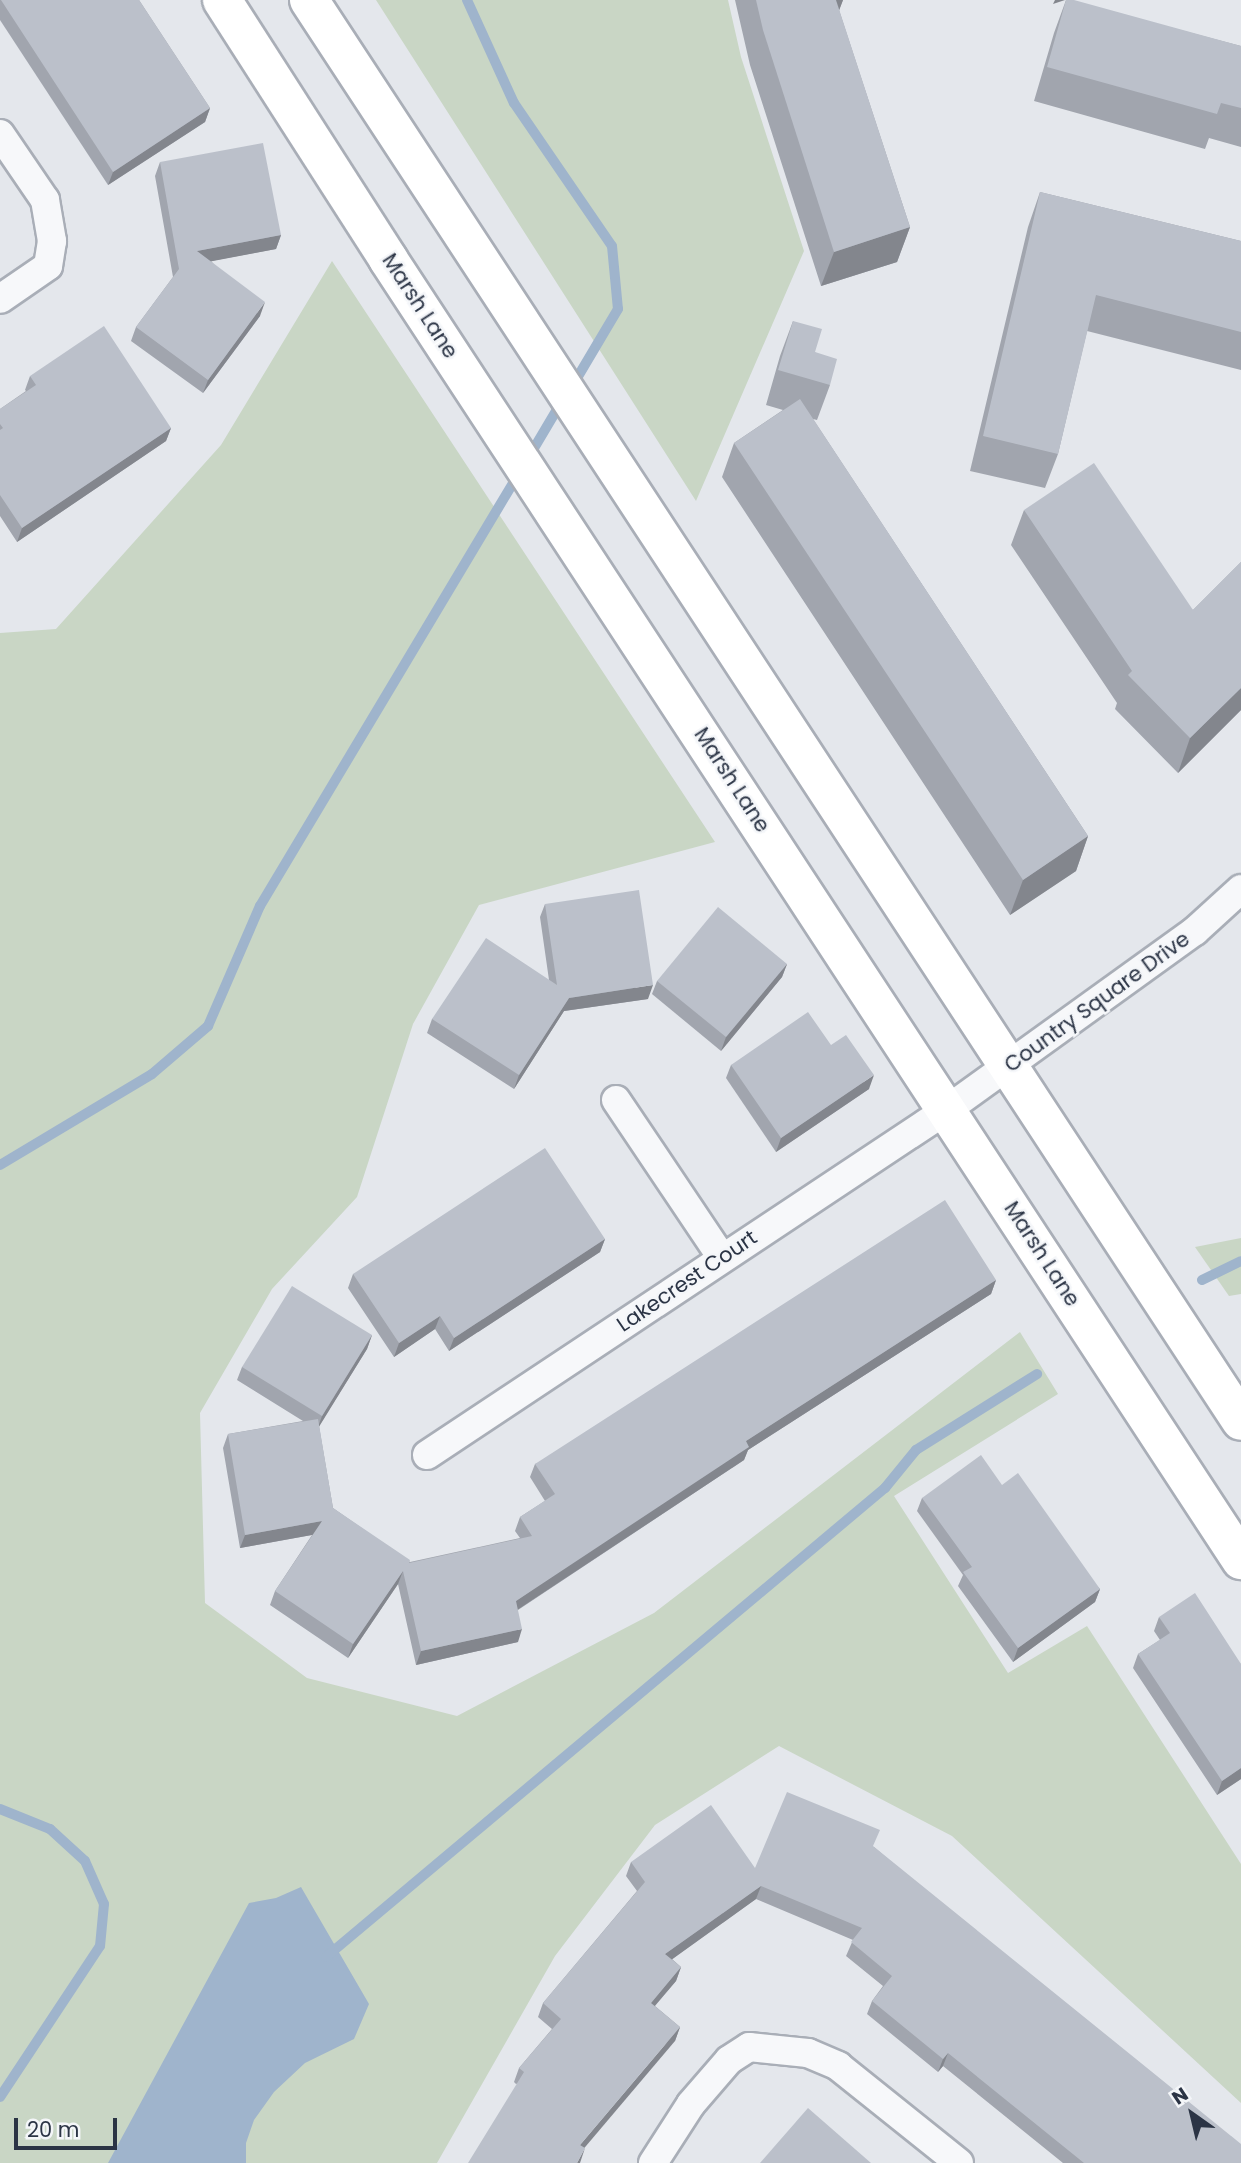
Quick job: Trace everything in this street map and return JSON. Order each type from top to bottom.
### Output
[{"type":"main road","name":"Marsh Lane","points":[[222,0],[388,259],[948,1109],[1241,1560]]},
{"type":"main road","points":[[309,0],[1241,1421]]},
{"type":"street","points":[[0,134],[45,200],[52,241],[48,266],[0,299]]},
{"type":"street","name":"Country Square Drive","points":[[948,1109],[1195,931],[1241,890]]},
{"type":"street","points":[[617,1100],[722,1258]]},
{"type":"street","name":"Lakecrest Court","points":[[427,1455],[948,1109]]},
{"type":"street","points":[[653,2163],[691,2104],[729,2060],[749,2047],[808,2053],[838,2066],[959,2163]]},
{"type":"green space","points":[[376,0],[728,0],[741,57],[804,251],[696,501]]},
{"type":"green space","points":[[332,261],[715,842],[479,905],[413,1024],[357,1197],[272,1289],[200,1413],[205,1603],[307,1678],[457,1716],[654,1613],[1020,1332],[1058,1394],[894,1496],[1008,1673],[1087,1626],[1241,1864],[1241,2103],[952,1836],[779,1746],[655,1825],[555,1956],[437,2163],[0,2163],[0,633],[56,629],[221,445]]},
{"type":"green space","points":[[1241,1238],[1241,1294],[1229,1296],[1195,1247]]},
{"type":"water","points":[[301,1887],[369,2004],[354,2039],[305,2063],[274,2092],[254,2120],[246,2143],[246,2163],[108,2163],[249,1903],[276,1898]]},
{"type":"building","points":[[1,0],[139,0],[210,108],[113,172]]},
{"type":"building","points":[[756,0],[836,0],[910,227],[834,252],[763,30]]},
{"type":"building","points":[[1066,0],[1241,46],[1241,108],[1221,103],[1217,114],[1047,67]]},
{"type":"building","points":[[263,143],[281,235],[197,251],[265,302],[208,380],[136,327],[179,269],[160,162]]},
{"type":"building","points":[[1040,192],[1241,241],[1241,332],[1096,295],[1058,454],[983,436]]},
{"type":"building","points":[[793,321],[822,329],[815,352],[837,359],[830,385],[778,370]]},
{"type":"building","points":[[104,326],[171,428],[22,528],[0,495],[0,430],[3,428],[0,424],[0,409],[36,385],[30,376]]},
{"type":"building","points":[[800,399],[1088,836],[1023,880],[734,443]]},
{"type":"building","points":[[1094,463],[1193,610],[1241,562],[1241,688],[1190,738],[1128,675],[1132,671],[1024,510]]},
{"type":"building","points":[[639,890],[653,985],[569,998],[519,1075],[432,1019],[486,938],[557,985],[545,904]]},
{"type":"building","points":[[718,907],[787,964],[726,1037],[657,981]]},
{"type":"building","points":[[808,1012],[831,1045],[846,1035],[874,1075],[781,1138],[731,1065]]},
{"type":"building","points":[[545,1148],[605,1239],[454,1338],[440,1316],[399,1343],[353,1274]]},
{"type":"building","points":[[945,1200],[996,1280],[746,1441],[749,1447],[516,1601],[522,1629],[421,1651],[403,1571],[353,1644],[275,1591],[322,1521],[245,1535],[228,1434],[318,1419],[333,1508],[410,1560],[409,1563],[532,1536],[520,1517],[555,1494],[535,1464]]},
{"type":"building","points":[[292,1286],[372,1335],[322,1416],[242,1367]]},
{"type":"building","points":[[981,1455],[1002,1485],[1018,1473],[1100,1589],[1018,1648],[963,1572],[972,1567],[922,1498]]},
{"type":"building","points":[[1195,1593],[1241,1664],[1241,1768],[1222,1781],[1138,1654],[1170,1633],[1159,1617]]},
{"type":"building","points":[[787,1792],[880,1830],[873,1846],[1241,2144],[1241,2163],[1084,2163],[948,2053],[943,2059],[872,2001],[892,1976],[851,1942],[862,1928],[761,1886],[665,1954],[681,1967],[651,2003],[680,2027],[580,2145],[585,2148],[577,2163],[468,2163],[524,2072],[519,2068],[561,2019],[543,2003],[645,1882],[631,1862],[711,1805],[755,1868]]},
{"type":"building","points":[[808,2108],[871,2163],[760,2163]]},
{"type":"waterway","points":[[467,0],[514,103],[612,246],[618,309],[571,388]]},
{"type":"waterway","points":[[527,460],[562,401]]},
{"type":"waterway","points":[[0,1165],[152,1074],[208,1026],[260,906],[519,473]]},
{"type":"waterway","points":[[1202,1280],[1241,1261]]},
{"type":"waterway","points":[[326,1957],[885,1488],[916,1450],[1037,1374]]},
{"type":"waterway","points":[[0,1809],[50,1829],[85,1861],[104,1904],[100,1946],[0,2097]]}]
